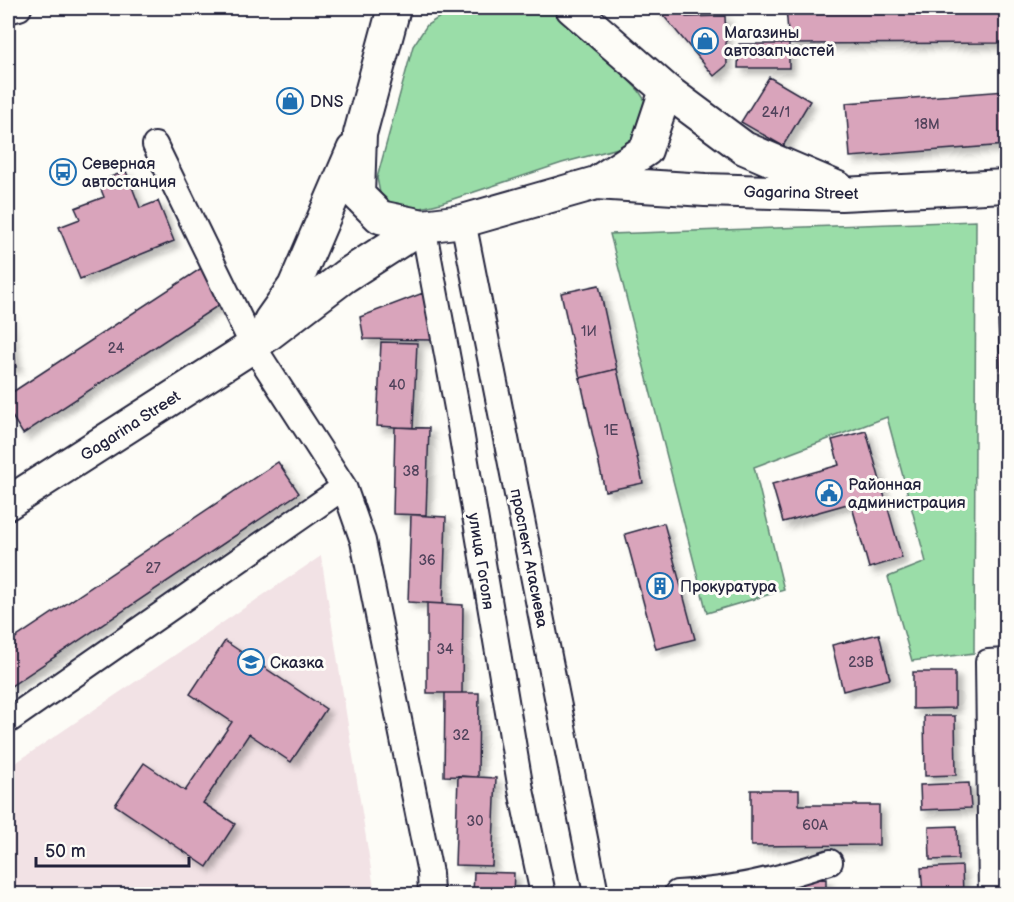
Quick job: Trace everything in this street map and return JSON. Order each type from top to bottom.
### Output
[{"type":"main road","points":[[393,8],[360,134],[358,195],[380,217],[423,226],[463,221],[596,183],[646,150],[666,90]]},
{"type":"main road","name":"Gagarina Street","points":[[572,8],[666,90],[744,148],[843,190],[1006,185]]},
{"type":"main road","name":"Gagarina Street","points":[[253,346],[294,287],[360,134]]},
{"type":"main road","name":"Gagarina Street","points":[[596,183],[705,190],[842,194],[1006,185]]},
{"type":"main road","name":"Gagarina Street","points":[[8,503],[253,346],[345,276],[423,226]]},
{"type":"street","points":[[8,11],[19,8]]},
{"type":"street","points":[[154,145],[253,346],[344,487],[363,541],[430,873],[431,894]]},
{"type":"street","name":"проспект Агасиева","points":[[463,221],[596,894]]},
{"type":"street","name":"улица Гоголя","points":[[423,226],[457,408],[521,790],[543,894]]},
{"type":"street","points":[[8,721],[344,487]]},
{"type":"street","points":[[991,894],[997,661]]},
{"type":"street","points":[[677,893],[783,886],[830,862]]},
{"type":"shaded area","name":"Сказка","points":[[321,556],[375,894],[8,894],[8,768]]},
{"type":"green space","points":[[454,8],[553,8],[570,19],[639,91],[648,105],[633,144],[562,163],[441,203],[413,210],[396,207],[380,193],[377,178],[413,46],[427,25]]},
{"type":"green space","points":[[976,221],[974,653],[912,661],[888,577],[926,562],[887,417],[754,467],[784,590],[707,613],[610,234]]},
{"type":"building","name":"Магазины автозапчастей","points":[[657,8],[678,8],[686,17],[725,16],[727,65],[714,76]]},
{"type":"building","points":[[678,8],[725,8],[686,17]]},
{"type":"building","points":[[786,8],[1006,8],[1006,43],[789,44]]},
{"type":"building","points":[[739,44],[789,44],[789,68],[738,68]]},
{"type":"building","points":[[769,77],[810,101],[783,146],[741,122]]},
{"type":"building","points":[[1006,91],[1006,145],[850,157],[846,103]]},
{"type":"building","points":[[126,171],[140,208],[158,201],[174,241],[80,279],[59,227],[80,219],[75,208],[104,197],[98,182]]},
{"type":"building","points":[[203,267],[225,301],[23,434],[8,410],[8,395]]},
{"type":"building","points":[[599,285],[617,369],[580,378],[561,293]]},
{"type":"building","points":[[423,293],[432,340],[364,339],[360,317]]},
{"type":"building","points":[[8,312],[16,367],[8,368]]},
{"type":"building","points":[[1006,320],[1006,426],[1003,426],[998,321]]},
{"type":"building","points":[[381,342],[417,343],[413,428],[377,426]]},
{"type":"building","points":[[617,369],[643,483],[605,491],[580,378]]},
{"type":"building","points":[[395,427],[429,428],[426,515],[393,514]]},
{"type":"building","name":"Районная администрация","points":[[866,431],[902,558],[869,568],[851,503],[783,522],[772,484],[839,465],[832,440]]},
{"type":"building","points":[[278,462],[299,493],[8,688],[8,643]]},
{"type":"building","points":[[411,515],[446,517],[443,604],[408,602]]},
{"type":"building","name":"Прокуратура","points":[[664,523],[695,639],[656,649],[625,534]]},
{"type":"building","points":[[427,603],[463,605],[462,693],[427,693]]},
{"type":"building","points":[[879,634],[890,679],[843,691],[832,645]]},
{"type":"building","points":[[225,641],[326,709],[291,762],[249,734],[203,803],[235,824],[207,867],[115,805],[144,763],[185,791],[232,722],[190,694]]},
{"type":"building","points":[[913,672],[955,672],[955,708],[913,709]]},
{"type":"building","points":[[445,693],[479,693],[478,777],[444,776]]},
{"type":"building","points":[[924,716],[955,716],[956,775],[925,776]]},
{"type":"building","points":[[458,776],[496,778],[492,866],[455,865]]},
{"type":"building","points":[[969,783],[971,808],[921,810],[920,785]]},
{"type":"building","points":[[751,790],[799,790],[799,805],[879,805],[879,845],[751,846]]},
{"type":"building","points":[[957,826],[958,859],[930,860],[929,827]]},
{"type":"building","points":[[962,866],[963,894],[923,894],[921,868]]},
{"type":"building","points":[[474,872],[514,873],[513,894],[473,894]]},
{"type":"building","points":[[826,879],[826,894],[800,894],[799,880]]},
{"type":"place","name":"Магазины автозапчастей","points":[[705,41]]},
{"type":"place","name":"DNS","points":[[290,101]]},
{"type":"place","name":"Северная автостанция","points":[[63,172]]},
{"type":"place","name":"Районная администрация","points":[[829,493]]},
{"type":"place","name":"Прокуратура","points":[[660,586]]},
{"type":"place","name":"Сказка","points":[[251,662]]}]
